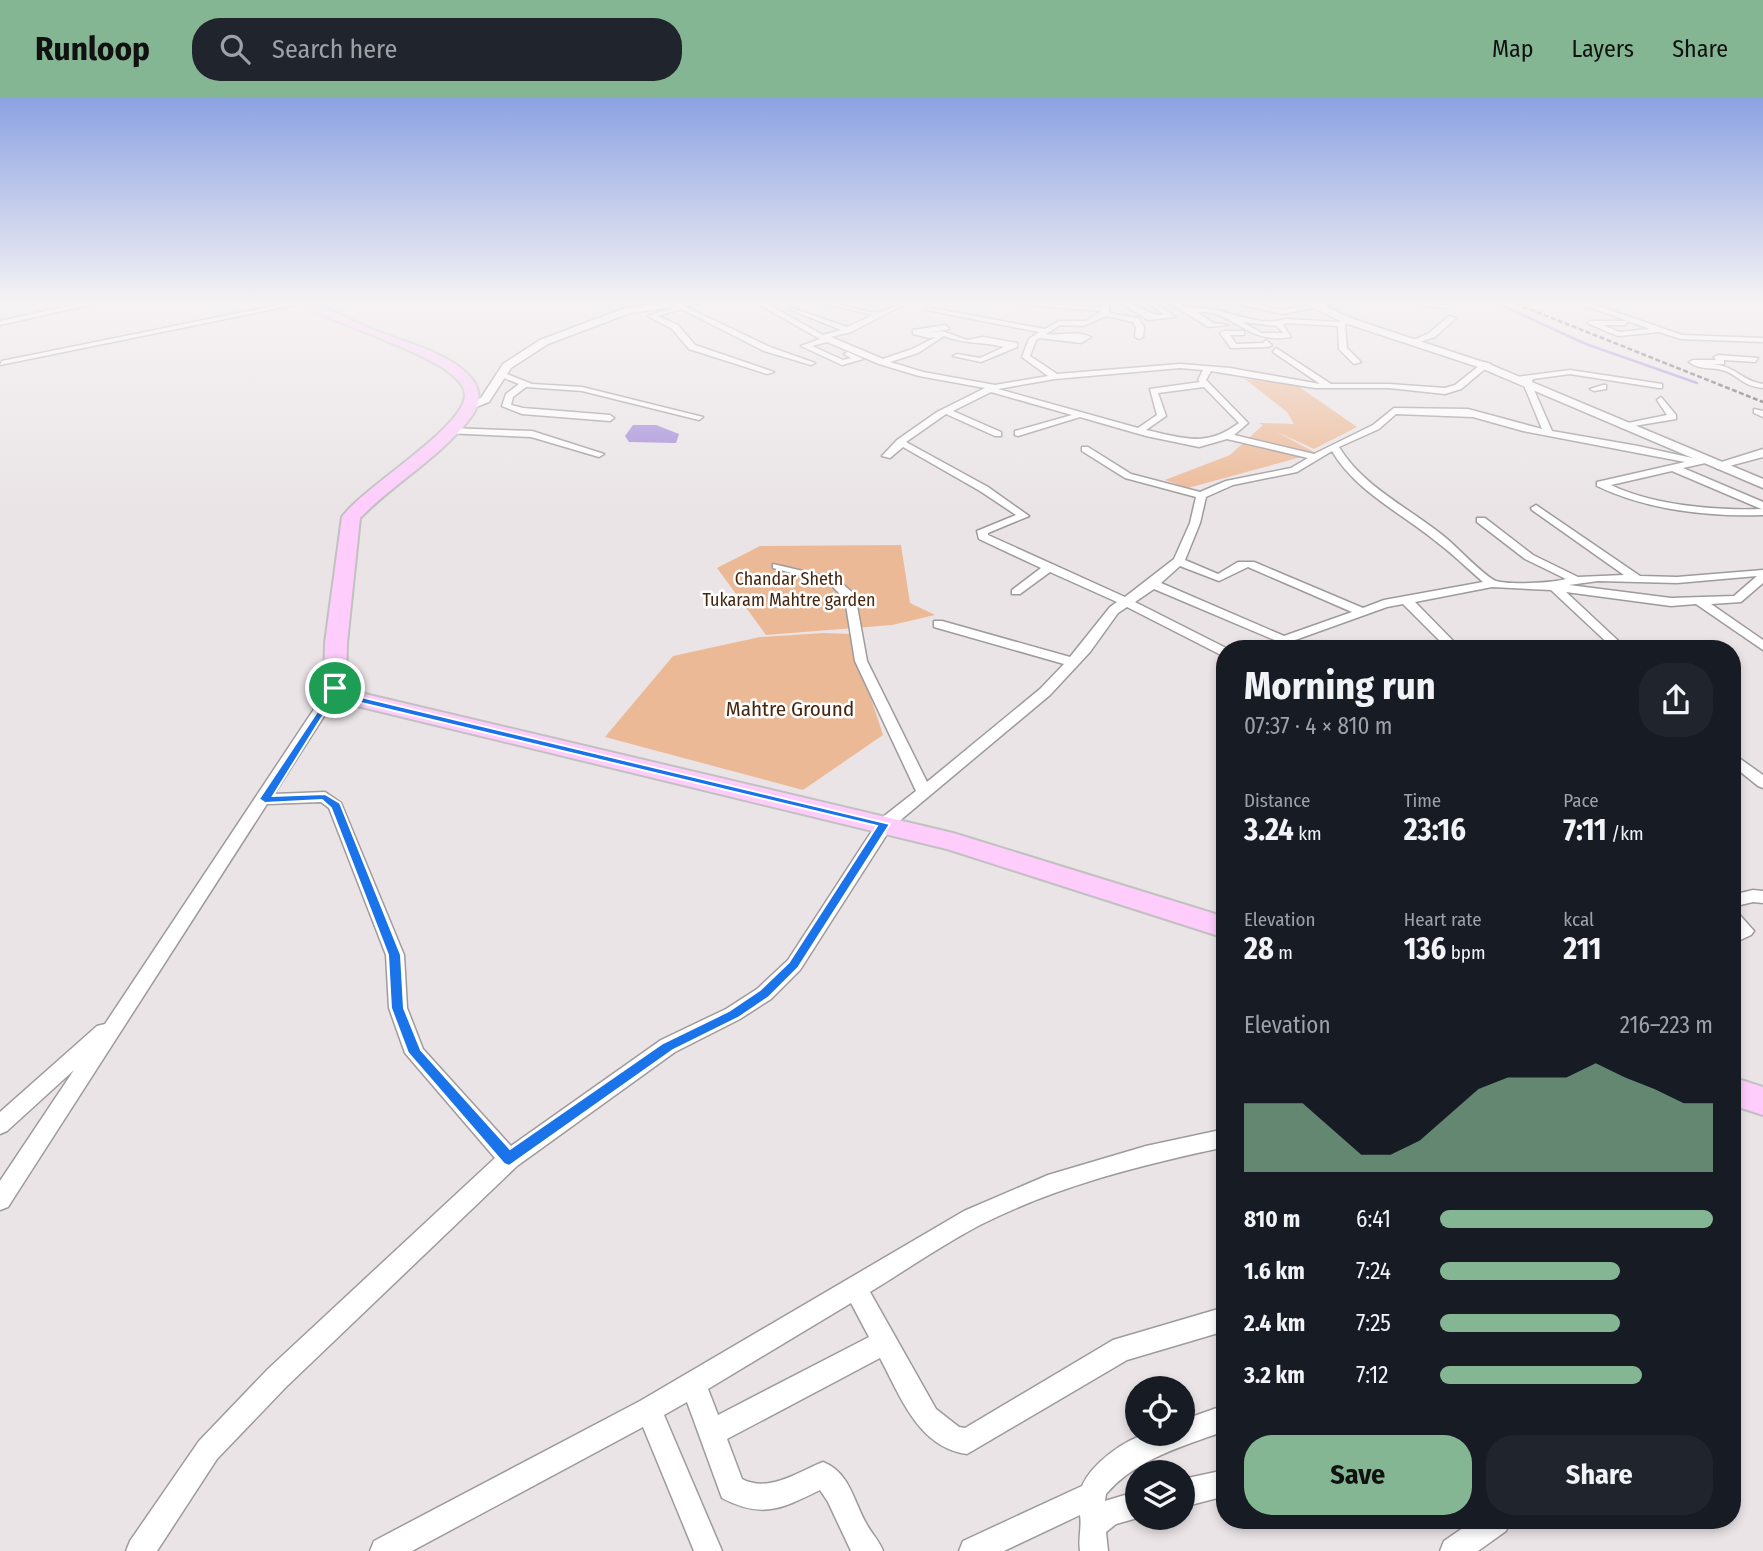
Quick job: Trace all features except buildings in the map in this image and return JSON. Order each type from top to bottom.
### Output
[{"type":"main road","points":[[455,369],[462,373],[470,391],[471,406],[448,431],[351,517],[336,643],[335,688],[357,699],[953,842],[1216,925]]},
{"type":"main road","points":[[1482,369],[1524,380],[1712,463],[1763,482]]},
{"type":"main road","points":[[1627,424],[1712,463]]},
{"type":"main road","points":[[1741,1094],[1763,1101]]},
{"type":"street","points":[[471,406],[485,400],[508,369]]},
{"type":"street","points":[[760,369],[770,372]]},
{"type":"street","points":[[908,369],[991,388],[1139,431],[1199,444],[1227,436],[1244,423],[1202,380],[1206,369]]},
{"type":"street","points":[[1043,369],[1055,377]]},
{"type":"street","points":[[887,456],[946,411],[991,388],[1055,377],[1142,369]]},
{"type":"street","points":[[1165,369],[1176,374],[1199,374],[1205,369]]},
{"type":"street","points":[[1211,369],[1331,387],[1389,386],[1446,391],[1458,387],[1478,369]]},
{"type":"street","points":[[1304,369],[1331,387]]},
{"type":"street","points":[[1726,369],[1745,384],[1763,386]]},
{"type":"street","points":[[1548,432],[1524,380],[1562,372],[1601,386],[1659,386]]},
{"type":"street","points":[[502,374],[524,384],[594,391],[699,417]]},
{"type":"street","points":[[524,384],[509,396],[506,406],[522,411],[610,418]]},
{"type":"street","points":[[1139,431],[1162,416],[1153,391],[1207,384]]},
{"type":"street","points":[[1446,391],[1442,393],[1443,400],[1475,414],[1548,432],[1712,463]]},
{"type":"street","points":[[1627,424],[1673,418],[1674,415],[1661,400]]},
{"type":"street","points":[[946,411],[998,434]]},
{"type":"street","points":[[1084,449],[1128,476],[1201,495],[1230,483],[1294,470],[1334,446],[1376,428],[1394,411],[1475,414]]},
{"type":"street","points":[[1018,433],[1084,416]]},
{"type":"street","points":[[448,431],[532,435],[598,454]]},
{"type":"street","points":[[1227,436],[1316,457]]},
{"type":"street","points":[[901,444],[984,489],[1022,514],[1023,518],[981,534],[1126,602],[1216,648]]},
{"type":"street","points":[[1334,446],[1344,463],[1360,477],[1442,540],[1492,584]]},
{"type":"street","points":[[1763,453],[1601,484],[1639,498],[1743,513],[1763,512]]},
{"type":"street","points":[[1674,468],[1763,506]]},
{"type":"street","points":[[140,1551],[208,1450],[287,1368],[509,1159],[668,1046],[733,1014],[764,994],[794,965],[884,824],[1045,692],[1073,662],[1114,610],[1179,561],[1195,523],[1201,495]]},
{"type":"street","points":[[1536,508],[1637,579]]},
{"type":"street","points":[[1481,520],[1529,557],[1573,579]]},
{"type":"street","points":[[1179,561],[1219,578],[1242,564],[1250,564],[1363,612]]},
{"type":"street","points":[[777,566],[834,581],[850,598],[861,661],[923,790]]},
{"type":"street","points":[[1016,592],[1049,567]]},
{"type":"street","points":[[1554,587],[1573,579],[1763,575]]},
{"type":"street","points":[[1153,583],[1284,639],[1406,600],[1492,584],[1554,587],[1671,602],[1737,599],[1763,575]]},
{"type":"street","points":[[1554,587],[1611,640]]},
{"type":"street","points":[[1406,600],[1446,640]]},
{"type":"street","points":[[1699,601],[1763,646]]},
{"type":"street","points":[[938,624],[1073,662]]},
{"type":"street","points":[[0,1200],[265,799],[335,688]]},
{"type":"street","points":[[1741,765],[1763,783]]},
{"type":"street","points":[[265,799],[325,797],[336,806],[395,955],[398,1008],[415,1053],[509,1159]]},
{"type":"street","points":[[1741,899],[1763,897]]},
{"type":"street","points":[[0,1125],[117,1021]]},
{"type":"street","points":[[394,1548],[649,1410],[972,1218],[1048,1185],[1146,1155],[1216,1140]]},
{"type":"street","points":[[855,1287],[927,1418],[954,1438],[967,1441],[1122,1349],[1216,1322]]},
{"type":"street","points":[[712,1433],[885,1342]]},
{"type":"street","points":[[694,1384],[732,1488],[747,1498],[762,1500],[822,1475],[833,1483],[842,1495],[859,1542],[869,1551]]},
{"type":"street","points":[[649,1410],[708,1551]]},
{"type":"street","points":[[1195,1429],[1216,1421]]},
{"type":"street","points":[[1094,1551],[1089,1535],[1096,1483],[1138,1453],[1154,1446]]},
{"type":"street","points":[[1195,1490],[1216,1485]]},
{"type":"street","points":[[973,1551],[1093,1509],[1112,1512],[1125,1508]]},
{"type":"street","points":[[1454,1551],[1485,1529]]},
{"type":"green space","points":[[1245,379],[1295,384],[1357,427],[1314,449],[1275,431],[1316,453],[1188,488],[1165,480],[1230,455],[1263,425],[1259,423],[1294,424],[1287,412]]},
{"type":"green space","name":"Chandar Sheth Tukaram Mahtre garden","points":[[901,545],[910,603],[935,615],[892,625],[766,635],[717,568],[760,546]]},
{"type":"green space","name":"Mahtre Ground","points":[[850,634],[883,735],[803,790],[605,737],[673,656],[760,637]]},
{"type":"shaded area","points":[[633,425],[656,425],[679,434],[676,443],[629,442],[625,436]]},
{"type":"waterway","points":[[1657,369],[1697,383]]},
{"type":"railway","points":[[1680,369],[1763,402]]},
{"type":"route","points":[[335,688],[357,699],[884,824],[794,965],[764,994],[733,1014],[668,1046],[509,1159],[415,1053],[398,1008],[395,955],[383,918],[362,875],[336,806],[325,797],[265,799],[335,688]]}]
